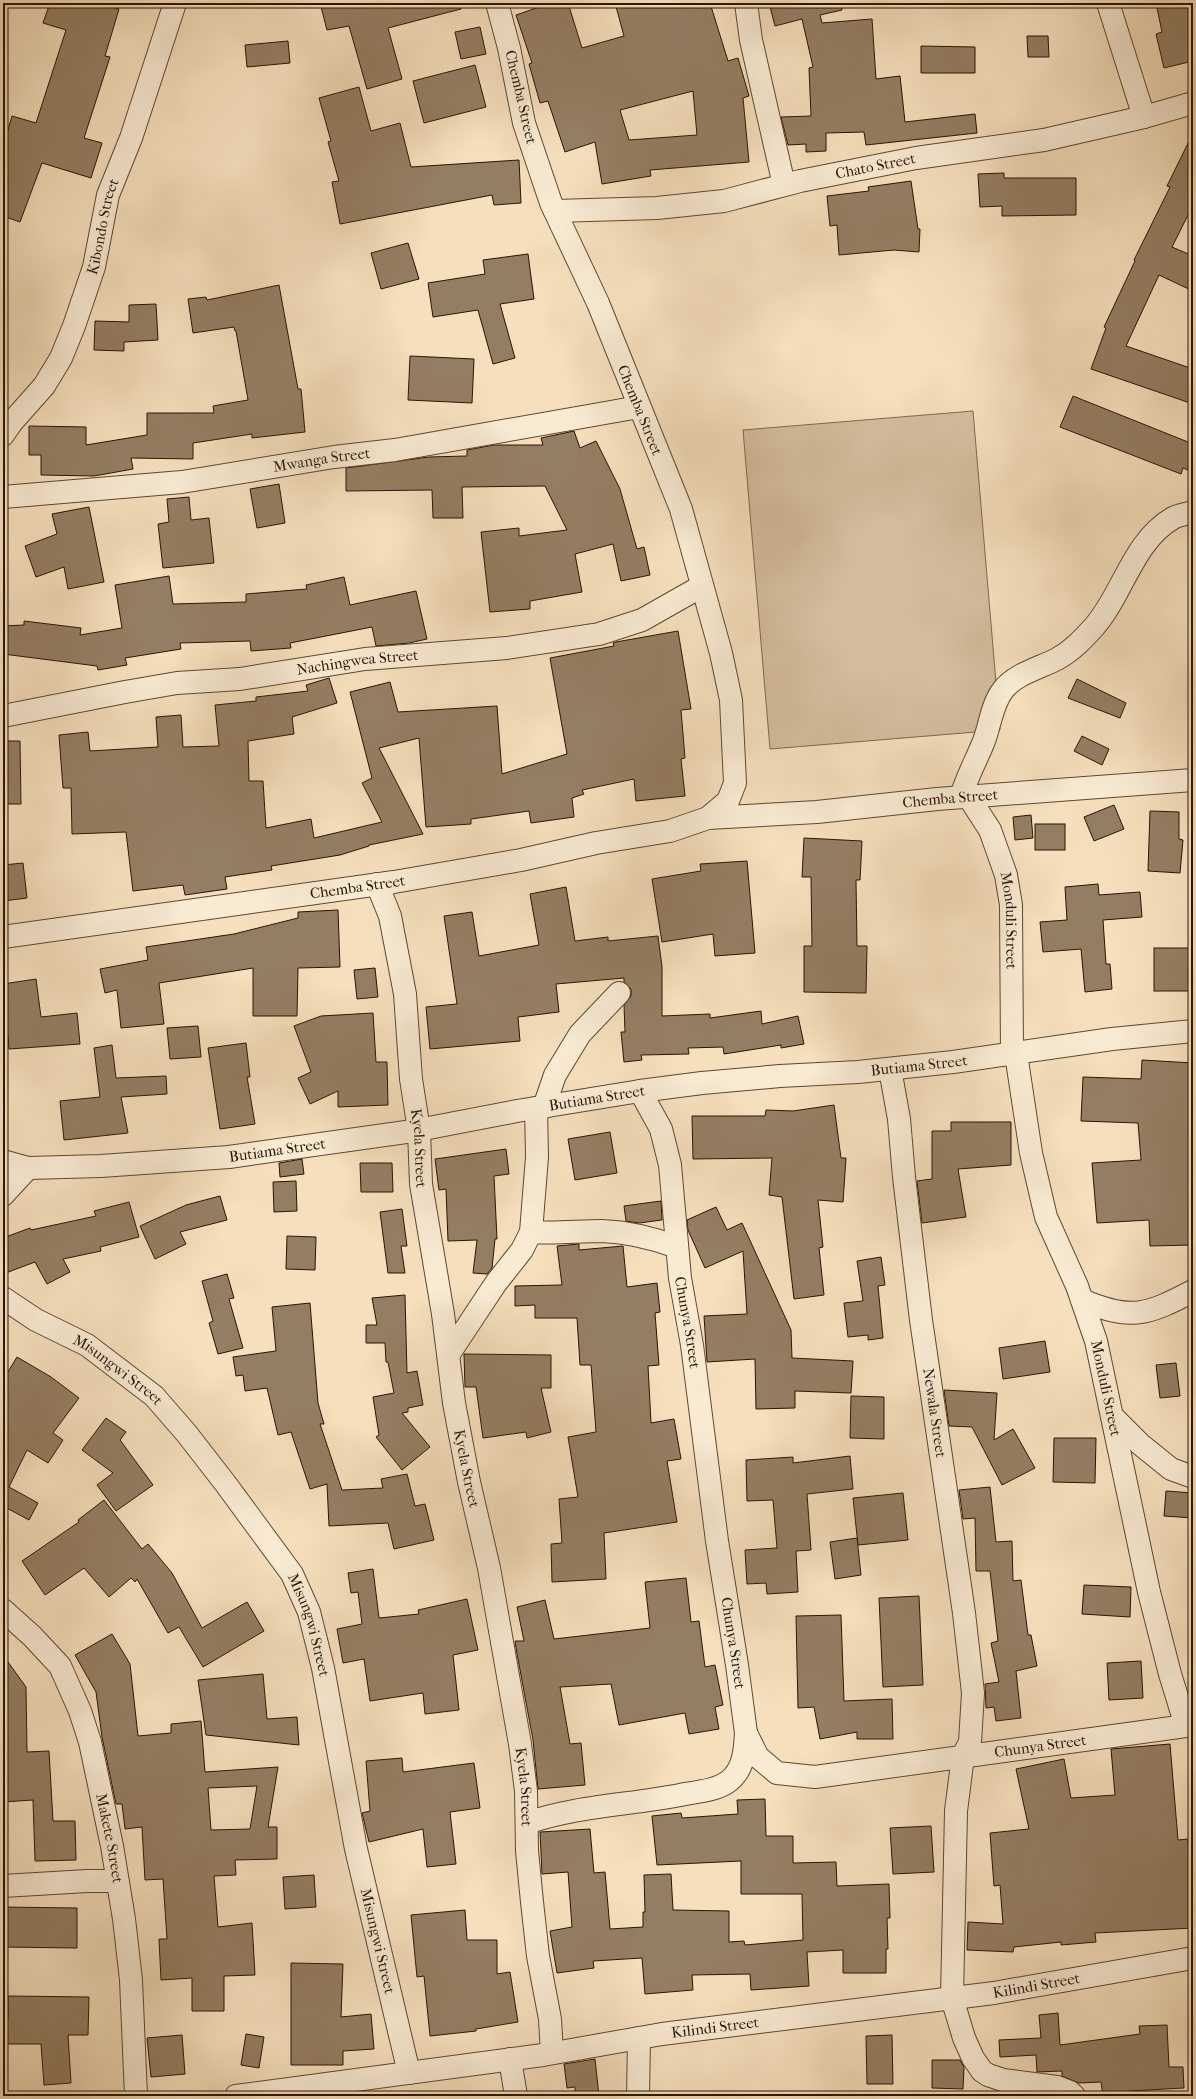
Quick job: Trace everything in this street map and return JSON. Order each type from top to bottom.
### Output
[{"type":"street","name":"Kibondo Street","points":[[3,435],[12,422],[44,386],[61,358],[74,326],[94,267],[108,195],[131,138],[175,3]]},
{"type":"street","name":"Chemba Street","points":[[497,3],[509,48],[524,123],[555,211],[598,303],[681,509],[721,653],[731,700],[735,757],[735,783],[728,801],[708,818]]},
{"type":"street","points":[[746,3],[751,40],[784,185]]},
{"type":"street","points":[[1108,3],[1144,117]]},
{"type":"street","name":"Chato Street","points":[[555,211],[657,208],[724,201],[784,185],[916,158],[1044,140],[1144,117],[1193,103]]},
{"type":"street","name":"Mwanga Street","points":[[3,496],[182,482],[334,457],[395,450],[639,407]]},
{"type":"street","points":[[965,797],[970,769],[983,743],[996,704],[1003,690],[1015,679],[1058,658],[1078,644],[1095,625],[1109,605],[1136,556],[1153,534],[1173,518],[1193,512]]},
{"type":"street","name":"Nachingwea Street","points":[[3,716],[125,692],[176,684],[240,679],[365,659],[507,648],[599,634],[642,620],[702,586]]},
{"type":"street","name":"Chemba Street","points":[[3,937],[377,884],[521,860],[596,843],[670,831],[708,818],[817,812],[965,797],[1193,780]]},
{"type":"street","name":"Monduli Street","points":[[965,797],[990,830],[1006,876],[1011,905],[1014,1055],[1031,1153],[1046,1217],[1082,1300],[1096,1341],[1149,1592],[1170,1674],[1190,1725]]},
{"type":"street","name":"Kyela Street","points":[[377,884],[390,916],[405,994],[411,1079],[419,1130],[421,1184],[449,1354],[454,1403],[468,1482],[489,1568],[512,1687],[526,1793],[527,1851],[532,1902],[538,1956],[550,2019],[552,2053]]},
{"type":"street","points":[[449,1354],[496,1284],[522,1250],[531,1232],[540,1107],[555,1075],[580,1034],[619,993]]},
{"type":"street","name":"Butiama Street","points":[[3,1161],[28,1168],[101,1166],[230,1157],[419,1130],[540,1107],[640,1091],[780,1076],[890,1069],[1014,1055],[1112,1040],[1193,1031]]},
{"type":"street","name":"Newala Street","points":[[890,1069],[899,1119],[904,1177],[922,1320],[963,1605],[973,1693],[970,1742],[963,1756],[956,1810],[952,1998],[964,2038],[973,2058],[982,2071],[988,2075],[1003,2080],[1056,2087],[1070,2092],[1074,2096]]},
{"type":"street","name":"Chunya Street","points":[[640,1091],[661,1129],[670,1165],[680,1278],[692,1345],[716,1534],[737,1665],[746,1734],[758,1757],[777,1773],[815,1777],[1190,1725]]},
{"type":"street","points":[[3,1195],[28,1168]]},
{"type":"street","points":[[531,1232],[555,1234],[602,1231],[630,1233],[677,1247]]},
{"type":"street","points":[[1082,1300],[1102,1309],[1122,1314],[1136,1314],[1158,1308],[1193,1291]]},
{"type":"street","name":"Misungwi Street","points":[[3,1298],[36,1320],[87,1345],[154,1396],[216,1471],[292,1574],[309,1612],[323,1668],[356,1849],[409,2073]]},
{"type":"street","points":[[1112,1416],[1140,1444],[1171,1469],[1193,1477]]},
{"type":"street","name":"Makete Street","points":[[3,1610],[32,1636],[60,1666],[80,1711],[90,1742],[117,1881],[130,1980],[136,2096]]},
{"type":"street","points":[[527,1823],[565,1812],[659,1799],[707,1790],[729,1781],[740,1768],[745,1753],[746,1734]]},
{"type":"street","points":[[526,1793],[565,1812]]},
{"type":"street","points":[[3,1886],[88,1880],[117,1881]]},
{"type":"street","name":"Kilindi Street","points":[[236,2096],[552,2053],[639,2038],[994,1993],[1193,1958]]},
{"type":"street","points":[[638,2096],[639,2038]]},
{"type":"street","points":[[510,2059],[516,2096]]},
{"type":"shaded area","points":[[973,411],[1000,730],[770,749],[743,430]]},
{"type":"building","points":[[50,3],[99,3],[119,9],[105,56],[110,57],[84,138],[102,143],[91,178],[42,163],[20,222],[3,216],[3,147],[12,116],[36,123],[66,30],[43,23]]},
{"type":"building","points":[[320,3],[460,3],[461,9],[388,28],[402,79],[367,89],[349,26],[327,30]]},
{"type":"building","points":[[551,3],[568,3],[582,48],[624,36],[615,3],[710,3],[728,61],[738,58],[749,96],[743,98],[749,162],[650,170],[651,176],[602,184],[595,142],[565,152],[548,101],[540,103],[529,64],[532,63],[516,15]],"holes":[[[693,91],[697,135],[629,140],[620,110]]]},
{"type":"building","points":[[769,3],[841,3],[842,10],[820,15],[822,23],[872,19],[876,79],[900,76],[905,122],[975,114],[977,133],[866,145],[864,132],[826,133],[826,151],[806,152],[806,144],[788,145],[781,117],[811,116],[809,68],[813,67],[802,19],[775,26]]},
{"type":"building","points":[[1156,3],[1193,3],[1193,61],[1164,68],[1156,34],[1162,32]]},
{"type":"building","points":[[480,27],[486,54],[461,59],[455,32]]},
{"type":"building","points":[[1027,36],[1048,36],[1049,57],[1028,57]]},
{"type":"building","points":[[288,41],[290,63],[247,67],[245,45]]},
{"type":"building","points":[[921,46],[975,47],[975,73],[921,73]]},
{"type":"building","points":[[475,65],[486,107],[424,123],[413,81]]},
{"type":"building","points":[[359,87],[371,131],[400,123],[411,167],[519,160],[521,203],[494,205],[492,195],[340,224],[332,182],[339,181],[328,142],[331,141],[319,98]]},
{"type":"building","points":[[1193,133],[1193,205],[1172,247],[1193,256],[1193,291],[1159,275],[1126,346],[1193,369],[1193,404],[1091,369],[1106,328],[1104,327],[1135,261],[1134,260],[1170,187],[1167,186]]},
{"type":"building","points":[[1004,173],[1004,178],[1076,178],[1076,215],[1002,216],[1002,206],[980,207],[978,174]]},
{"type":"building","points":[[911,181],[918,229],[920,229],[919,252],[894,250],[839,255],[837,225],[830,226],[827,196],[869,191],[868,187]]},
{"type":"building","points":[[408,243],[419,279],[381,289],[371,253]]},
{"type":"building","points":[[528,254],[534,299],[500,304],[515,358],[493,364],[478,310],[433,317],[428,283],[485,274],[483,260]]},
{"type":"building","points":[[279,285],[298,389],[301,389],[305,432],[252,438],[252,434],[193,443],[193,459],[131,458],[133,469],[94,476],[41,475],[41,455],[29,455],[29,426],[86,427],[86,445],[147,435],[147,413],[214,413],[213,406],[248,400],[236,331],[234,327],[193,333],[188,299],[206,297],[207,300]]},
{"type":"building","points":[[156,304],[158,340],[124,342],[124,351],[94,350],[95,321],[129,322],[129,305]]},
{"type":"building","points":[[410,356],[474,359],[472,403],[408,400]]},
{"type":"building","points":[[1073,396],[1193,444],[1193,472],[1183,468],[1181,474],[1060,427]]},
{"type":"building","points":[[574,431],[580,448],[596,441],[620,489],[637,549],[644,547],[650,575],[621,581],[613,544],[575,554],[582,592],[530,601],[530,609],[490,612],[481,532],[519,528],[519,536],[567,530],[545,486],[462,487],[463,518],[433,518],[432,490],[346,491],[346,468],[429,457],[467,456],[467,450],[494,445],[543,445],[541,438]]},
{"type":"building","points":[[279,484],[285,523],[257,528],[250,489]]},
{"type":"building","points":[[189,497],[191,520],[209,518],[214,563],[163,568],[158,524],[169,522],[167,499]]},
{"type":"building","points":[[89,507],[104,582],[68,589],[64,567],[36,577],[25,546],[57,534],[52,514]]},
{"type":"building","points":[[169,576],[173,604],[246,602],[246,594],[307,589],[306,585],[344,577],[350,605],[416,591],[427,639],[409,643],[376,646],[372,627],[290,643],[291,648],[251,651],[250,641],[180,643],[181,649],[125,658],[127,665],[98,670],[97,666],[3,654],[3,626],[24,625],[24,621],[81,628],[80,635],[122,628],[115,585]]},
{"type":"building","points":[[678,631],[691,709],[681,710],[685,758],[681,759],[685,796],[636,801],[634,779],[582,790],[584,794],[572,798],[574,817],[531,823],[529,811],[471,819],[471,824],[426,827],[419,738],[379,748],[423,834],[369,845],[340,855],[271,866],[272,870],[225,877],[227,889],[185,895],[183,885],[133,891],[126,832],[72,834],[71,788],[63,788],[59,735],[88,732],[90,751],[158,747],[156,717],[181,715],[183,747],[219,746],[215,705],[256,701],[256,697],[308,691],[306,685],[329,678],[337,703],[292,717],[294,734],[248,741],[249,781],[263,781],[266,828],[311,819],[314,838],[382,822],[362,783],[372,778],[350,692],[390,682],[398,712],[497,706],[502,774],[567,754],[550,658],[614,646],[613,643],[616,642]]},
{"type":"building","points":[[1077,679],[1126,703],[1120,718],[1068,698]]},
{"type":"building","points":[[1082,736],[1109,749],[1102,765],[1074,751]]},
{"type":"building","points":[[3,741],[20,741],[21,804],[3,804]]},
{"type":"building","points":[[1114,805],[1124,829],[1094,841],[1084,817]]},
{"type":"building","points":[[1150,811],[1179,812],[1179,839],[1183,840],[1180,873],[1148,871]]},
{"type":"building","points":[[1031,815],[1033,838],[1015,840],[1013,817]]},
{"type":"building","points":[[1035,824],[1065,824],[1065,850],[1035,850]]},
{"type":"building","points":[[804,838],[862,841],[860,880],[856,880],[857,946],[867,946],[866,993],[804,992],[804,946],[812,946],[811,877],[802,877]]},
{"type":"building","points":[[747,861],[755,953],[715,956],[713,934],[662,942],[652,879],[701,871],[700,864]]},
{"type":"building","points":[[23,863],[27,898],[3,901],[3,865]]},
{"type":"building","points":[[1098,884],[1099,895],[1140,892],[1142,917],[1103,920],[1106,964],[1110,964],[1112,989],[1085,992],[1081,949],[1043,952],[1040,922],[1067,920],[1065,887]]},
{"type":"building","points":[[566,887],[575,941],[608,937],[608,941],[658,936],[662,967],[662,1016],[710,1014],[710,1018],[761,1011],[762,1024],[798,1016],[804,1044],[781,1048],[781,1045],[724,1054],[723,1047],[688,1048],[689,1054],[641,1055],[642,1060],[624,1062],[621,1032],[625,1032],[624,1005],[631,996],[631,989],[624,982],[624,978],[556,984],[559,1012],[518,1017],[520,1041],[430,1049],[426,1007],[457,1004],[444,916],[472,912],[479,956],[539,945],[530,894]]},
{"type":"building","points":[[338,910],[340,967],[298,968],[297,1016],[253,1016],[253,968],[159,983],[164,1024],[121,1028],[117,990],[105,993],[100,969],[148,960],[146,947],[234,934],[298,918],[298,912]]},
{"type":"building","points":[[1154,948],[1193,948],[1193,991],[1154,991]]},
{"type":"building","points":[[375,968],[378,997],[357,999],[354,970]]},
{"type":"building","points":[[36,979],[41,1017],[77,1013],[80,1044],[9,1049],[6,1014],[3,1015],[3,984]]},
{"type":"building","points":[[373,1013],[376,1062],[387,1062],[388,1105],[338,1107],[338,1091],[310,1104],[298,1078],[311,1072],[294,1026],[321,1016]]},
{"type":"building","points":[[198,1026],[201,1057],[170,1059],[167,1028]]},
{"type":"building","points":[[246,1043],[250,1077],[247,1077],[255,1124],[220,1129],[208,1048]]},
{"type":"building","points":[[112,1045],[116,1078],[166,1076],[167,1094],[121,1097],[128,1133],[64,1140],[60,1101],[100,1097],[94,1048]]},
{"type":"building","points":[[1142,1060],[1193,1063],[1192,1146],[1189,1147],[1191,1201],[1193,1201],[1193,1245],[1150,1246],[1149,1220],[1097,1223],[1092,1163],[1141,1160],[1138,1123],[1081,1121],[1083,1077],[1141,1079]]},
{"type":"building","points":[[834,1105],[841,1158],[846,1158],[843,1202],[818,1200],[823,1247],[819,1248],[824,1295],[794,1299],[782,1197],[769,1195],[772,1158],[693,1159],[692,1116],[765,1116],[766,1110],[793,1111]]},
{"type":"building","points":[[951,1122],[1011,1122],[1011,1165],[958,1169],[966,1217],[922,1223],[917,1181],[932,1179],[932,1131],[951,1131]]},
{"type":"building","points":[[610,1132],[617,1173],[575,1180],[568,1139]]},
{"type":"building","points":[[506,1149],[509,1174],[494,1176],[497,1239],[495,1239],[492,1268],[487,1274],[473,1273],[477,1240],[448,1241],[446,1189],[439,1190],[435,1159]]},
{"type":"building","points":[[302,1159],[304,1174],[280,1177],[279,1163]]},
{"type":"building","points":[[360,1163],[392,1163],[393,1192],[361,1192]]},
{"type":"building","points":[[296,1181],[297,1211],[274,1212],[273,1182]]},
{"type":"building","points":[[220,1196],[227,1220],[180,1232],[186,1244],[155,1259],[140,1226],[186,1205]]},
{"type":"building","points":[[661,1201],[662,1220],[639,1223],[626,1221],[624,1206]]},
{"type":"building","points":[[129,1202],[139,1237],[100,1247],[101,1251],[63,1259],[70,1272],[47,1284],[35,1262],[3,1274],[3,1238],[30,1228],[31,1230],[96,1216],[94,1211]]},
{"type":"building","points":[[716,1207],[727,1230],[742,1223],[791,1330],[792,1358],[853,1361],[851,1393],[795,1391],[795,1408],[756,1409],[755,1359],[707,1362],[704,1316],[747,1314],[743,1251],[705,1268],[688,1230],[687,1220]]},
{"type":"building","points":[[402,1209],[407,1246],[401,1246],[405,1273],[388,1273],[380,1212]]},
{"type":"building","points":[[287,1236],[316,1237],[315,1270],[286,1269]]},
{"type":"building","points":[[579,1244],[579,1250],[623,1246],[627,1287],[657,1283],[660,1312],[655,1313],[659,1365],[648,1366],[651,1423],[674,1419],[681,1459],[667,1461],[677,1522],[604,1533],[606,1579],[552,1582],[551,1544],[562,1543],[559,1499],[578,1497],[568,1437],[596,1432],[591,1365],[580,1365],[577,1318],[535,1318],[535,1305],[515,1306],[515,1286],[562,1285],[557,1246]]},
{"type":"building","points":[[881,1257],[885,1285],[878,1286],[883,1338],[868,1340],[868,1335],[848,1337],[844,1303],[863,1301],[857,1261]]},
{"type":"building","points":[[227,1274],[234,1298],[229,1299],[243,1348],[218,1354],[209,1323],[213,1321],[202,1281]]},
{"type":"building","points":[[405,1295],[407,1373],[417,1371],[423,1405],[408,1408],[408,1412],[402,1413],[430,1447],[402,1470],[376,1437],[379,1435],[373,1397],[394,1393],[388,1362],[386,1362],[385,1343],[366,1343],[366,1325],[377,1325],[372,1298]]},
{"type":"building","points":[[310,1303],[318,1403],[324,1424],[320,1424],[342,1490],[383,1488],[381,1479],[407,1474],[415,1506],[425,1504],[434,1540],[394,1549],[388,1523],[329,1526],[327,1484],[310,1489],[291,1432],[278,1435],[267,1388],[245,1391],[243,1375],[236,1376],[233,1357],[276,1351],[272,1307]]},
{"type":"building","points":[[1045,1341],[1050,1372],[1003,1379],[999,1348]]},
{"type":"building","points":[[464,1354],[551,1355],[551,1388],[541,1388],[551,1432],[527,1438],[526,1432],[483,1438],[476,1387],[465,1387]]},
{"type":"building","points":[[17,1357],[51,1377],[79,1398],[53,1433],[63,1440],[48,1463],[27,1450],[9,1487],[38,1503],[29,1520],[3,1506],[3,1380]]},
{"type":"building","points":[[1176,1363],[1180,1396],[1160,1398],[1156,1365]]},
{"type":"building","points":[[944,1390],[997,1393],[994,1440],[1013,1429],[1035,1468],[1002,1485],[972,1427],[949,1426]]},
{"type":"building","points":[[851,1396],[884,1397],[884,1439],[850,1438]]},
{"type":"building","points":[[106,1418],[126,1432],[120,1440],[153,1485],[116,1511],[97,1485],[113,1473],[82,1450]]},
{"type":"building","points":[[1054,1438],[1096,1438],[1095,1483],[1053,1482]]},
{"type":"building","points":[[850,1456],[853,1489],[807,1494],[811,1550],[796,1551],[798,1592],[767,1594],[766,1583],[747,1584],[745,1550],[777,1548],[773,1500],[747,1501],[746,1460],[793,1457],[793,1463]]},
{"type":"building","points":[[990,1487],[996,1542],[1012,1541],[1013,1581],[1021,1580],[1028,1635],[1031,1635],[1037,1666],[1016,1671],[1021,1718],[996,1721],[994,1707],[986,1708],[985,1684],[999,1682],[991,1643],[998,1641],[990,1571],[976,1571],[975,1518],[963,1519],[959,1490]]},
{"type":"building","points":[[1166,1491],[1193,1493],[1193,1518],[1164,1516]]},
{"type":"building","points":[[903,1493],[908,1540],[858,1545],[853,1498]]},
{"type":"building","points":[[104,1500],[142,1549],[148,1544],[172,1573],[202,1628],[247,1602],[264,1631],[203,1667],[179,1627],[168,1633],[137,1579],[135,1582],[131,1578],[109,1597],[84,1568],[45,1595],[22,1561],[79,1522],[78,1520]]},
{"type":"building","points":[[857,1538],[861,1575],[835,1579],[830,1542]]},
{"type":"building","points":[[373,1569],[379,1618],[419,1614],[418,1610],[467,1599],[478,1650],[453,1655],[459,1710],[425,1714],[423,1693],[370,1701],[364,1659],[343,1663],[337,1629],[362,1624],[358,1592],[351,1593],[348,1573]]},
{"type":"building","points":[[686,1578],[691,1622],[699,1621],[705,1667],[715,1665],[723,1705],[715,1707],[719,1729],[689,1734],[685,1713],[619,1725],[611,1684],[560,1687],[570,1744],[581,1743],[585,1785],[538,1789],[533,1740],[515,1641],[524,1641],[517,1607],[545,1600],[554,1639],[650,1628],[645,1582]]},
{"type":"building","points":[[1084,1585],[1131,1587],[1130,1617],[1082,1614]]},
{"type":"building","points":[[919,1596],[923,1685],[883,1687],[879,1598]]},
{"type":"building","points":[[841,1615],[844,1701],[892,1699],[893,1739],[857,1739],[857,1732],[820,1739],[814,1707],[798,1708],[796,1616]]},
{"type":"building","points":[[112,1634],[130,1664],[138,1736],[171,1733],[171,1724],[201,1721],[205,1772],[278,1767],[268,1827],[277,1827],[277,1859],[235,1860],[236,1875],[214,1876],[218,1927],[252,1923],[255,1975],[224,1976],[224,2011],[192,2011],[192,1978],[161,1980],[159,1939],[167,1939],[163,1879],[145,1880],[142,1827],[125,1829],[122,1804],[116,1804],[102,1737],[96,1692],[75,1655]],"holes":[[[257,1786],[250,1829],[211,1830],[208,1788]]]},
{"type":"building","points":[[3,1655],[26,1687],[27,1752],[49,1751],[53,1821],[75,1821],[76,1860],[35,1861],[33,1800],[3,1802]]},
{"type":"building","points":[[1141,1661],[1143,1698],[1109,1700],[1107,1663]]},
{"type":"building","points":[[263,1674],[267,1719],[297,1717],[299,1745],[206,1735],[198,1680]]},
{"type":"building","points":[[1170,1744],[1178,1840],[1188,1839],[1193,1928],[1095,1933],[1096,1942],[1061,1945],[1061,1942],[1014,1947],[1013,1952],[967,1950],[968,1922],[1003,1924],[1000,1885],[994,1886],[990,1833],[1029,1829],[1016,1769],[1064,1759],[1071,1798],[1115,1795],[1111,1749]]},
{"type":"building","points":[[402,1758],[403,1772],[474,1763],[480,1808],[450,1812],[456,1864],[427,1867],[423,1829],[369,1842],[362,1813],[370,1811],[366,1761]]},
{"type":"building","points":[[765,1799],[766,1836],[793,1836],[793,1863],[836,1862],[837,1886],[889,1884],[890,1918],[887,1918],[888,1949],[886,1949],[886,1973],[843,1973],[843,1950],[807,1952],[809,1986],[751,1990],[750,1974],[692,1975],[693,1990],[645,1994],[642,1958],[593,1961],[594,1968],[557,1973],[550,1931],[572,1927],[568,1872],[542,1874],[540,1832],[590,1829],[594,1873],[605,1872],[610,1929],[643,1927],[643,1912],[645,1912],[644,1875],[671,1874],[673,1910],[729,1911],[729,1942],[744,1941],[745,1945],[803,1940],[802,1894],[741,1894],[741,1861],[657,1865],[652,1816],[681,1813],[682,1818],[738,1814],[737,1800]]},
{"type":"building","points":[[931,1826],[934,1872],[893,1874],[890,1828]]},
{"type":"building","points":[[314,1875],[316,1907],[285,1909],[283,1877]]},
{"type":"building","points":[[3,1907],[77,1908],[77,1948],[3,1947]]},
{"type":"building","points":[[465,1910],[467,1940],[497,1940],[497,1974],[510,1972],[518,2022],[476,2029],[476,2031],[430,2036],[424,1976],[417,1977],[411,1915]]},
{"type":"building","points":[[291,1963],[343,1964],[341,2017],[371,2014],[374,2049],[343,2051],[343,2065],[291,2065]]},
{"type":"building","points":[[8,1996],[89,1997],[88,2035],[68,2035],[71,2083],[44,2085],[41,2044],[3,2044],[3,2018],[8,2018]]},
{"type":"building","points":[[1058,2013],[1060,2045],[1140,2034],[1139,2026],[1167,2025],[1169,2067],[1183,2067],[1184,2088],[1129,2091],[1130,2096],[1103,2096],[1101,2082],[1079,2083],[1062,2076],[1062,2071],[1037,2072],[1036,2055],[1000,2057],[999,2040],[1041,2038],[1039,2015]]},
{"type":"building","points":[[246,2034],[264,2037],[259,2068],[241,2065]]},
{"type":"building","points":[[182,2035],[185,2074],[151,2077],[147,2038]]},
{"type":"building","points":[[892,2035],[893,2084],[867,2084],[866,2036]]},
{"type":"building","points":[[595,2059],[599,2096],[575,2096],[575,2087],[567,2088],[564,2064]]},
{"type":"building","points":[[932,2060],[960,2060],[964,2067],[963,2089],[932,2088]]}]
